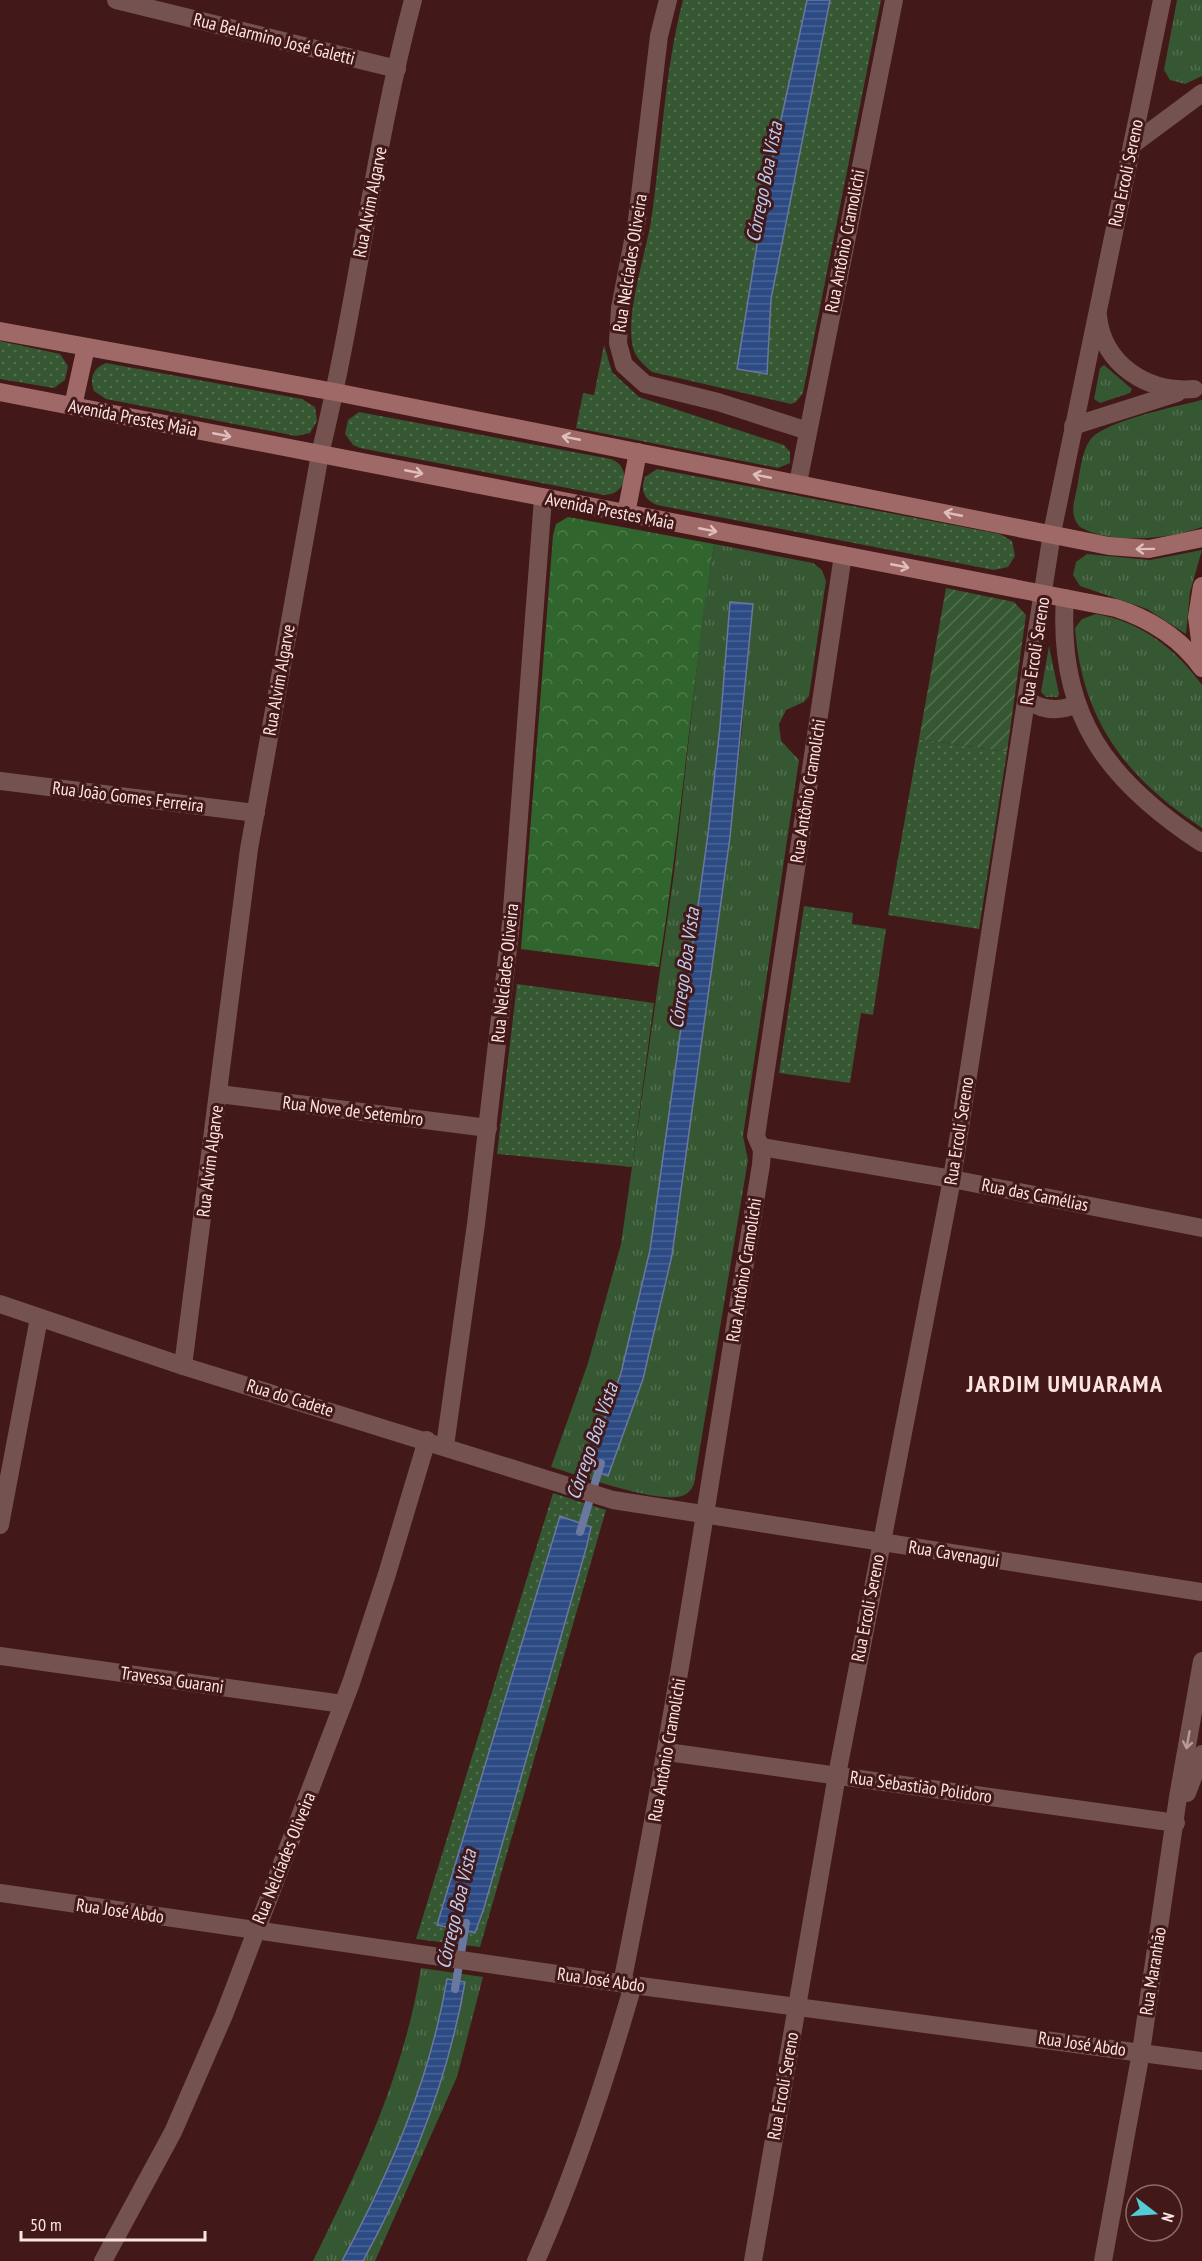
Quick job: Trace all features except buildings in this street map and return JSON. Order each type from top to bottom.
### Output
[{"type":"street","name":"Rua Belarmino José Galetti","points":[[116,0],[397,69]]},
{"type":"street","name":"Rua Alvim Algarve","points":[[183,1366],[256,813],[320,454],[335,392],[412,0]]},
{"type":"street","name":"Rua Nelcíades Oliveira","points":[[668,0],[659,36],[637,220],[620,308],[618,343],[624,365],[645,384],[718,402],[808,431]]},
{"type":"street","name":"Rua Antônio Cramolichi","points":[[798,483],[894,0]]},
{"type":"street","name":"Rua Ercoli Sereno","points":[[753,2261],[837,1775],[880,1542],[952,1179],[1052,533],[1162,0]]},
{"type":"street","points":[[1132,145],[1202,93]]},
{"type":"street","points":[[1097,309],[1098,324],[1107,346],[1121,365],[1134,376],[1165,388],[1198,388]]},
{"type":"street","points":[[0,331],[335,392],[1129,549],[1174,546],[1202,538]]},
{"type":"street","points":[[74,406],[86,347]]},
{"type":"street","points":[[1073,426],[1198,388]]},
{"type":"street","name":"Avenida Prestes Maia","points":[[0,392],[1116,608],[1143,618],[1179,643],[1202,668]]},
{"type":"street","points":[[626,514],[638,452]]},
{"type":"street","name":"Rua Nelcíades Oliveira","points":[[445,1446],[488,1128],[511,923],[543,498]]},
{"type":"street","name":"Rua Antônio Cramolichi","points":[[536,2261],[579,2158],[603,2087],[628,1984],[761,1165],[761,1147],[756,1136],[843,555]]},
{"type":"street","points":[[1202,586],[1197,616],[1202,655]]},
{"type":"street","points":[[1065,598],[1062,631],[1065,659],[1077,704],[1091,735],[1122,779],[1202,843]]},
{"type":"street","points":[[1027,700],[1034,705],[1052,710],[1077,704]]},
{"type":"street","name":"Rua João Gomes Ferreira","points":[[0,781],[256,813]]},
{"type":"street","name":"Rua Nove de Setembro","points":[[219,1094],[488,1128]]},
{"type":"street","name":"Rua das Camélias","points":[[761,1147],[952,1179],[1202,1228]]},
{"type":"street","name":"Rua do Cadete","points":[[0,1304],[183,1366],[427,1440],[601,1496]]},
{"type":"street","points":[[0,1525],[2,1502],[39,1318]]},
{"type":"street","name":"Rua Nelcíades Oliveira","points":[[103,2261],[173,2132],[224,2015],[343,1704],[387,1574],[427,1440]]},
{"type":"street","name":"Rua Cavenagui","points":[[601,1496],[704,1516],[1202,1592]]},
{"type":"street","name":"Travessa Guarani","points":[[0,1656],[343,1704]]},
{"type":"street","name":"Rua Maranhão","points":[[1103,2261],[1141,2052],[1178,1797],[1202,1661]]},
{"type":"street","name":"Rua Sebastião Polidoro","points":[[667,1752],[1176,1823]]},
{"type":"street","name":"Rua Maranhão","points":[[1176,1823],[1202,1754]]},
{"type":"street","name":"Rua José Abdo","points":[[0,1893],[420,1955],[1202,2061]]},
{"type":"green space","points":[[683,0],[807,0],[766,189],[737,369],[767,374],[771,299],[830,0],[881,0],[803,393],[796,402],[791,404],[652,372],[639,359],[633,348],[631,329],[634,298],[651,221],[667,82]]},
{"type":"green space","points":[[1177,0],[1202,0],[1202,76],[1185,84],[1170,80],[1164,70]]},
{"type":"green space","points":[[0,341],[60,354],[68,366],[65,380],[54,388],[0,379]]},
{"type":"green space","points":[[604,345],[612,372],[639,397],[784,445],[790,452],[790,463],[778,468],[576,428],[583,393],[594,395]]},
{"type":"green space","points":[[106,363],[302,399],[315,407],[317,421],[310,433],[296,436],[106,399],[94,391],[92,382],[95,371]]},
{"type":"green space","points":[[1104,365],[1132,389],[1130,393],[1100,403],[1094,399],[1100,368]]},
{"type":"green space","points":[[1202,400],[1202,527],[1174,535],[1124,538],[1093,533],[1080,527],[1074,518],[1074,504],[1083,457],[1090,440],[1098,433],[1125,421]]},
{"type":"green space","points":[[359,412],[611,459],[622,468],[624,480],[618,490],[604,495],[360,448],[353,445],[345,434],[348,420]]},
{"type":"green space","points":[[657,469],[1000,534],[1012,541],[1015,556],[1008,567],[994,570],[657,505],[646,497],[643,486],[645,477]]},
{"type":"green space","points":[[568,517],[714,544],[659,967],[521,949],[553,535],[556,524]]},
{"type":"green space","points":[[714,544],[813,563],[822,570],[826,581],[809,696],[804,702],[786,710],[779,724],[781,741],[799,760],[743,1136],[748,1160],[694,1484],[684,1495],[670,1497],[637,1492],[551,1467],[588,1363],[621,1244],[674,873],[702,620]],"holes":[[[730,603],[752,604],[730,837],[672,1254],[643,1379],[607,1476],[587,1468],[621,1373],[650,1250],[708,834],[720,727]]]},
{"type":"green space","points":[[1202,550],[1190,592],[1186,634],[1147,609],[1080,586],[1073,575],[1076,562],[1087,554],[1150,560]]},
{"type":"green space","points":[[946,588],[1014,602],[1026,615],[1007,752],[919,739]]},
{"type":"green space","points":[[1096,614],[1128,623],[1156,639],[1180,659],[1202,685],[1202,828],[1151,789],[1130,767],[1098,719],[1079,661],[1075,628],[1082,619]]},
{"type":"green space","points":[[1049,646],[1058,697],[1046,697],[1041,692]]},
{"type":"green space","points":[[919,739],[1007,752],[979,929],[888,915]]},
{"type":"green space","points":[[804,906],[853,913],[852,924],[886,929],[873,1015],[861,1013],[850,1083],[779,1073]]},
{"type":"green space","points":[[517,984],[654,1003],[632,1167],[497,1154]]},
{"type":"green space","points":[[553,1493],[606,1510],[480,1947],[416,1939]],"holes":[[[560,1517],[591,1527],[484,1908],[474,1933],[437,1925]]]},
{"type":"green space","points":[[421,1968],[483,1977],[457,2077],[375,2261],[363,2261],[412,2160],[426,2126],[449,2055],[465,1982],[447,1980],[440,2017],[419,2089],[376,2194],[342,2261],[313,2261],[364,2154],[392,2083],[413,2008]]},
{"type":"water","points":[[807,0],[830,0],[771,299],[767,374],[737,369],[766,189]]},
{"type":"water","points":[[730,602],[753,604],[730,837],[672,1255],[643,1379],[608,1476],[587,1468],[621,1373],[650,1250],[708,834],[720,727]]},
{"type":"water","points":[[560,1516],[591,1527],[484,1908],[475,1933],[437,1925]]},
{"type":"water","points":[[447,1979],[465,1982],[449,2055],[426,2126],[397,2194],[363,2261],[342,2261],[376,2194],[406,2124],[430,2053]]},
{"type":"waterway","name":"Córrego Boa Vista","points":[[580,1532],[601,1463]]},
{"type":"waterway","name":"Córrego Boa Vista","points":[[455,1989],[466,1923]]},
{"type":"district","name":"JARDIM UMUARAMA","points":[[1065,1384]]}]
